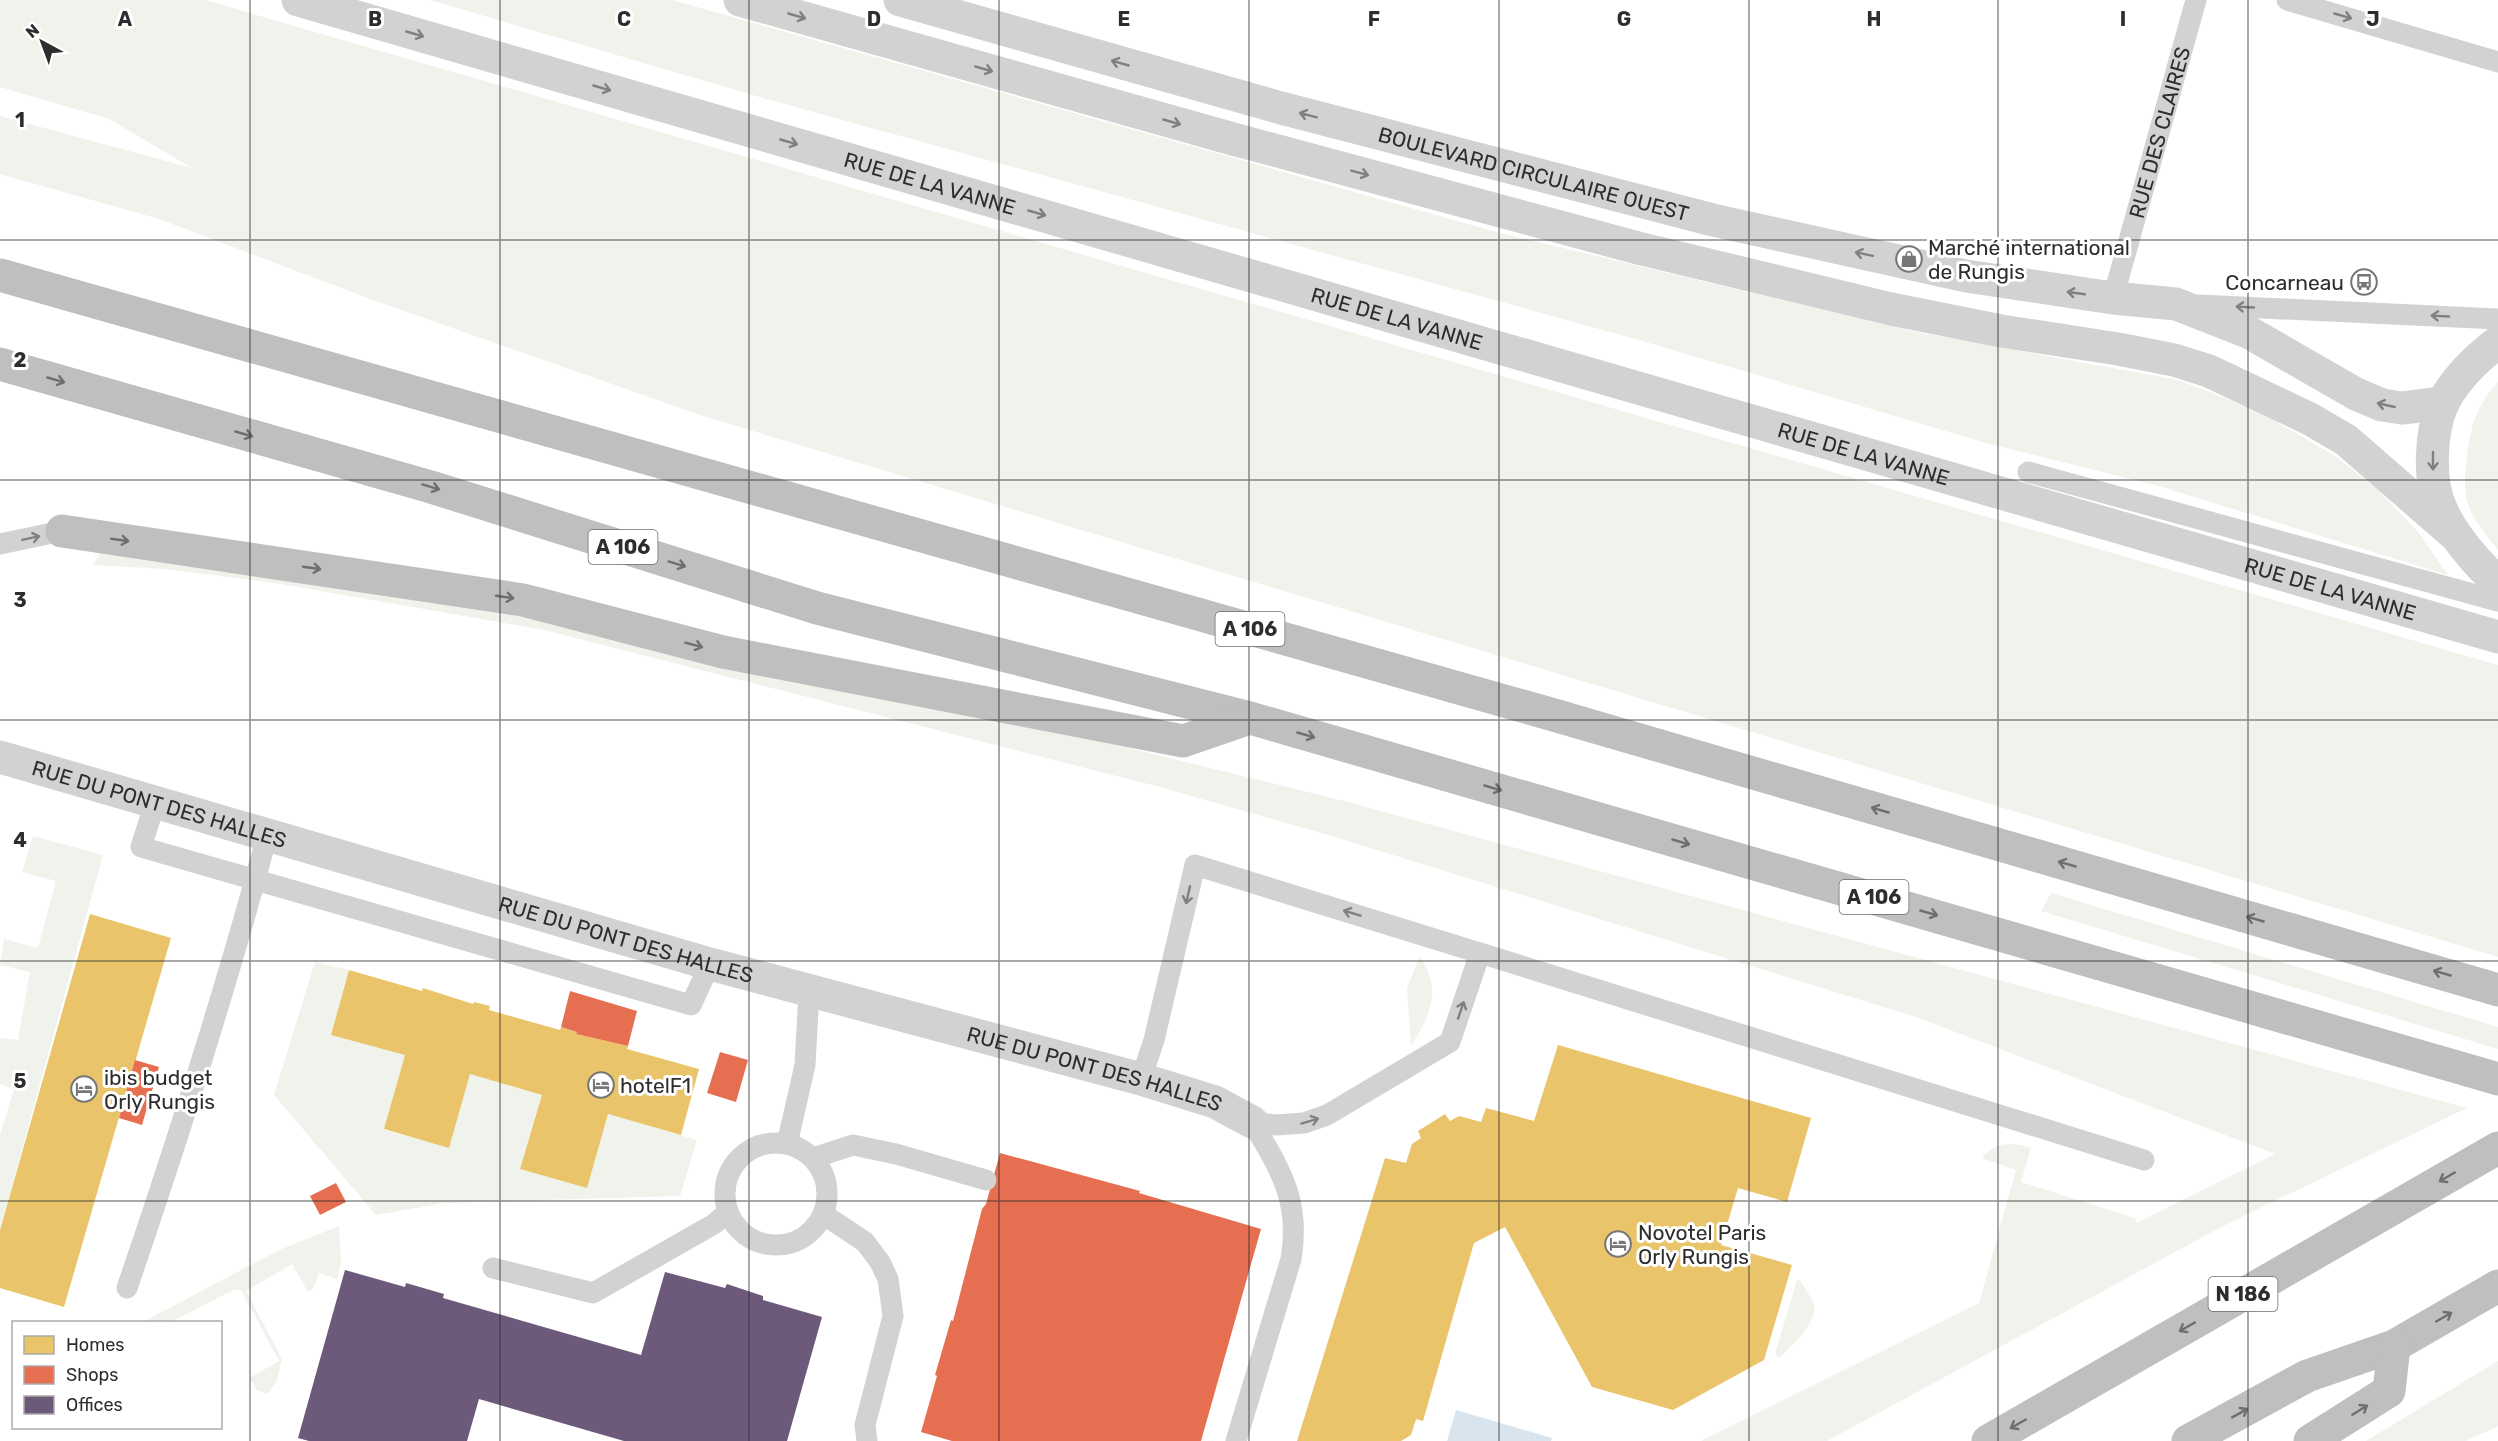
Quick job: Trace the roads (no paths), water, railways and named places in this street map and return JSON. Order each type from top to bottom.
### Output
[{"type":"highway","name":"A 106","points":[[0,275],[1558,716],[2498,990]]},
{"type":"highway","name":"A 106","points":[[0,364],[431,487],[817,608],[1250,718],[2498,1079]]},
{"type":"highway","points":[[62,531],[523,600],[723,652],[1183,741],[1250,718]]},
{"type":"highway","name":"N 186","points":[[1988,1441],[2498,1148]]},
{"type":"highway","points":[[2188,1441],[2307,1377],[2394,1346],[2498,1286]]},
{"type":"highway","points":[[2310,1441],[2389,1391],[2394,1346]]},
{"type":"street","name":"RUE DE LA VANNE","points":[[298,0],[2498,637]]},
{"type":"street","points":[[741,0],[1233,140],[1638,248],[1891,309],[2001,331],[2129,351],[2209,370],[2310,419],[2346,440],[2454,534],[2498,583]]},
{"type":"street","name":"BOULEVARD CIRCULAIRE OUEST","points":[[900,0],[1281,108],[1713,220],[1965,276],[2113,298],[2176,304],[2250,333],[2356,394],[2382,405],[2402,408],[2443,404]]},
{"type":"street","points":[[2454,534],[2440,509],[2435,489],[2432,463],[2434,439],[2443,404],[2463,374],[2483,353],[2498,342]]},
{"type":"street","name":"RUE DU PONT DES HALLES","points":[[0,757],[809,992],[1141,1079],[1215,1102],[1252,1122]]},
{"type":"lane","name":"RUE DES CLAIRES","points":[[2113,298],[2196,0]]},
{"type":"lane","points":[[2287,0],[2498,62]]},
{"type":"lane","points":[[2176,304],[2498,319]]},
{"type":"lane","points":[[2028,472],[2498,601]]},
{"type":"lane","points":[[0,544],[62,531]]},
{"type":"lane","points":[[155,803],[141,847],[691,1005],[710,964]]},
{"type":"lane","points":[[127,1288],[169,1166],[267,836]]},
{"type":"lane","points":[[1141,1079],[1154,1040],[1195,865],[2144,1160]]},
{"type":"lane","points":[[1252,1122],[1276,1125],[1304,1124],[1327,1115],[1450,1042],[1480,953]]},
{"type":"lane","points":[[787,1144],[805,1065],[809,992]]},
{"type":"lane","points":[[1236,1441],[1291,1259],[1296,1233],[1292,1203],[1284,1182],[1276,1162],[1252,1122]]},
{"type":"lane","points":[[777,1142],[797,1146],[813,1158],[824,1175],[828,1195],[823,1214],[812,1231],[795,1242],[774,1245],[755,1241],[739,1230],[728,1212],[724,1193],[729,1173],[740,1156],[757,1146],[777,1142]]},
{"type":"lane","points":[[813,1158],[853,1145],[896,1154],[986,1180]]},
{"type":"lane","points":[[493,1268],[592,1293],[714,1224],[728,1212]]},
{"type":"lane","points":[[823,1214],[865,1242],[880,1262],[888,1280],[893,1317],[865,1425],[867,1441]]},
{"type":"place","name":"Marché international de Rungis","points":[[1909,259]]},
{"type":"place","name":"Concarneau","points":[[2364,282]]},
{"type":"place","name":"hotelF1","points":[[601,1085]]},
{"type":"place","name":"ibis budget Orly Rungis","points":[[84,1089]]},
{"type":"place","name":"Novotel Paris Orly Rungis","points":[[1618,1244]]}]
